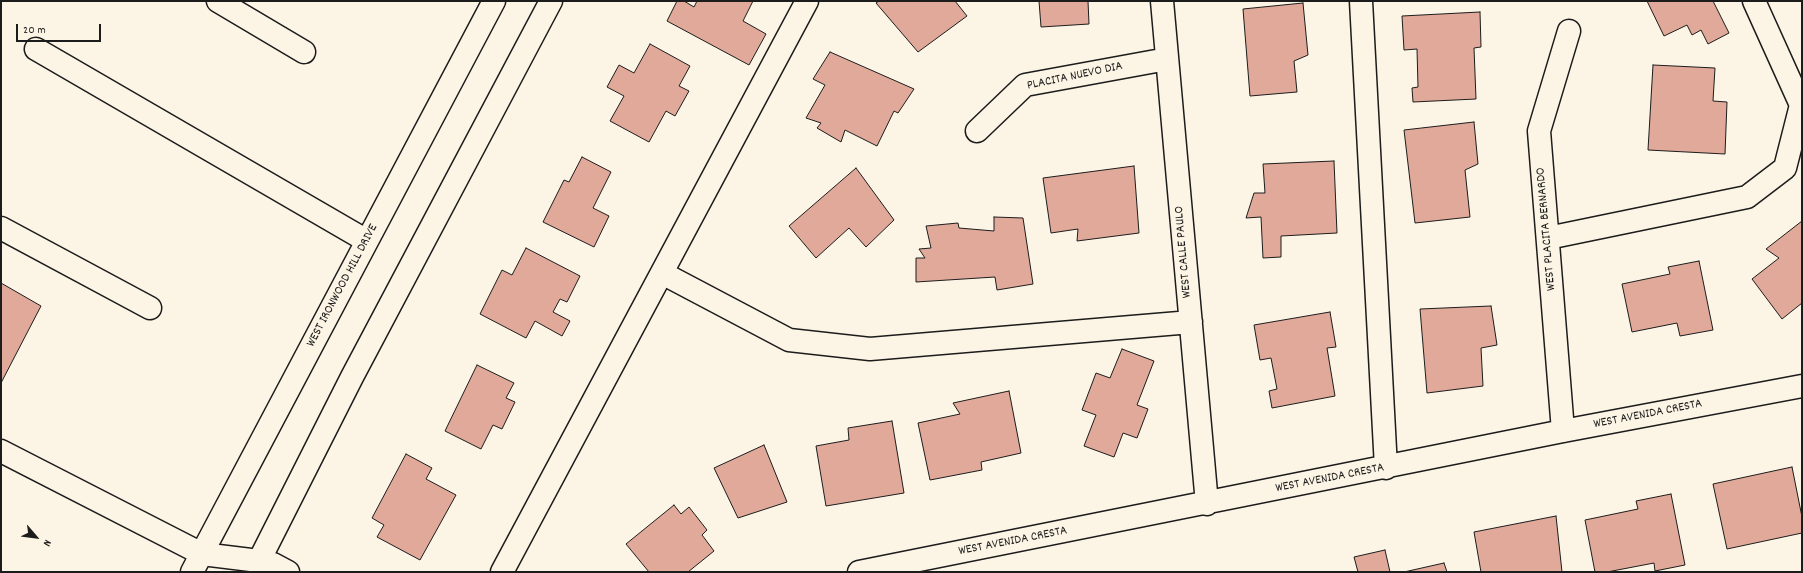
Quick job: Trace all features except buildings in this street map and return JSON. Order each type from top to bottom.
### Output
[{"type":"street","points":[[218,1],[304,52]]},
{"type":"street","name":"WEST IRONWOOD HILL DRIVE","points":[[197,563],[494,1]]},
{"type":"street","points":[[259,561],[352,376],[551,1]]},
{"type":"street","points":[[502,572],[808,1]]},
{"type":"street","name":"WEST CALLE PAULO","points":[[1162,1],[1207,504]]},
{"type":"street","points":[[1361,1],[1386,468]]},
{"type":"street","points":[[1548,238],[1747,197],[1785,168],[1801,105],[1754,1]]},
{"type":"street","name":"WEST PLACITA BERNARDO","points":[[1563,431],[1539,131],[1569,31]]},
{"type":"street","points":[[36,49],[367,242]]},
{"type":"street","name":"PLACITA NUEVO DIA","points":[[977,131],[1025,85],[1167,59]]},
{"type":"street","points":[[1,228],[150,308]]},
{"type":"street","points":[[662,273],[789,340],[870,348],[1190,322]]},
{"type":"street","name":"WEST AVENIDA CRESTA","points":[[859,572],[1207,504],[1563,431],[1802,386]]},
{"type":"street","points":[[1,451],[197,563],[259,561],[272,564],[288,572]]}]
